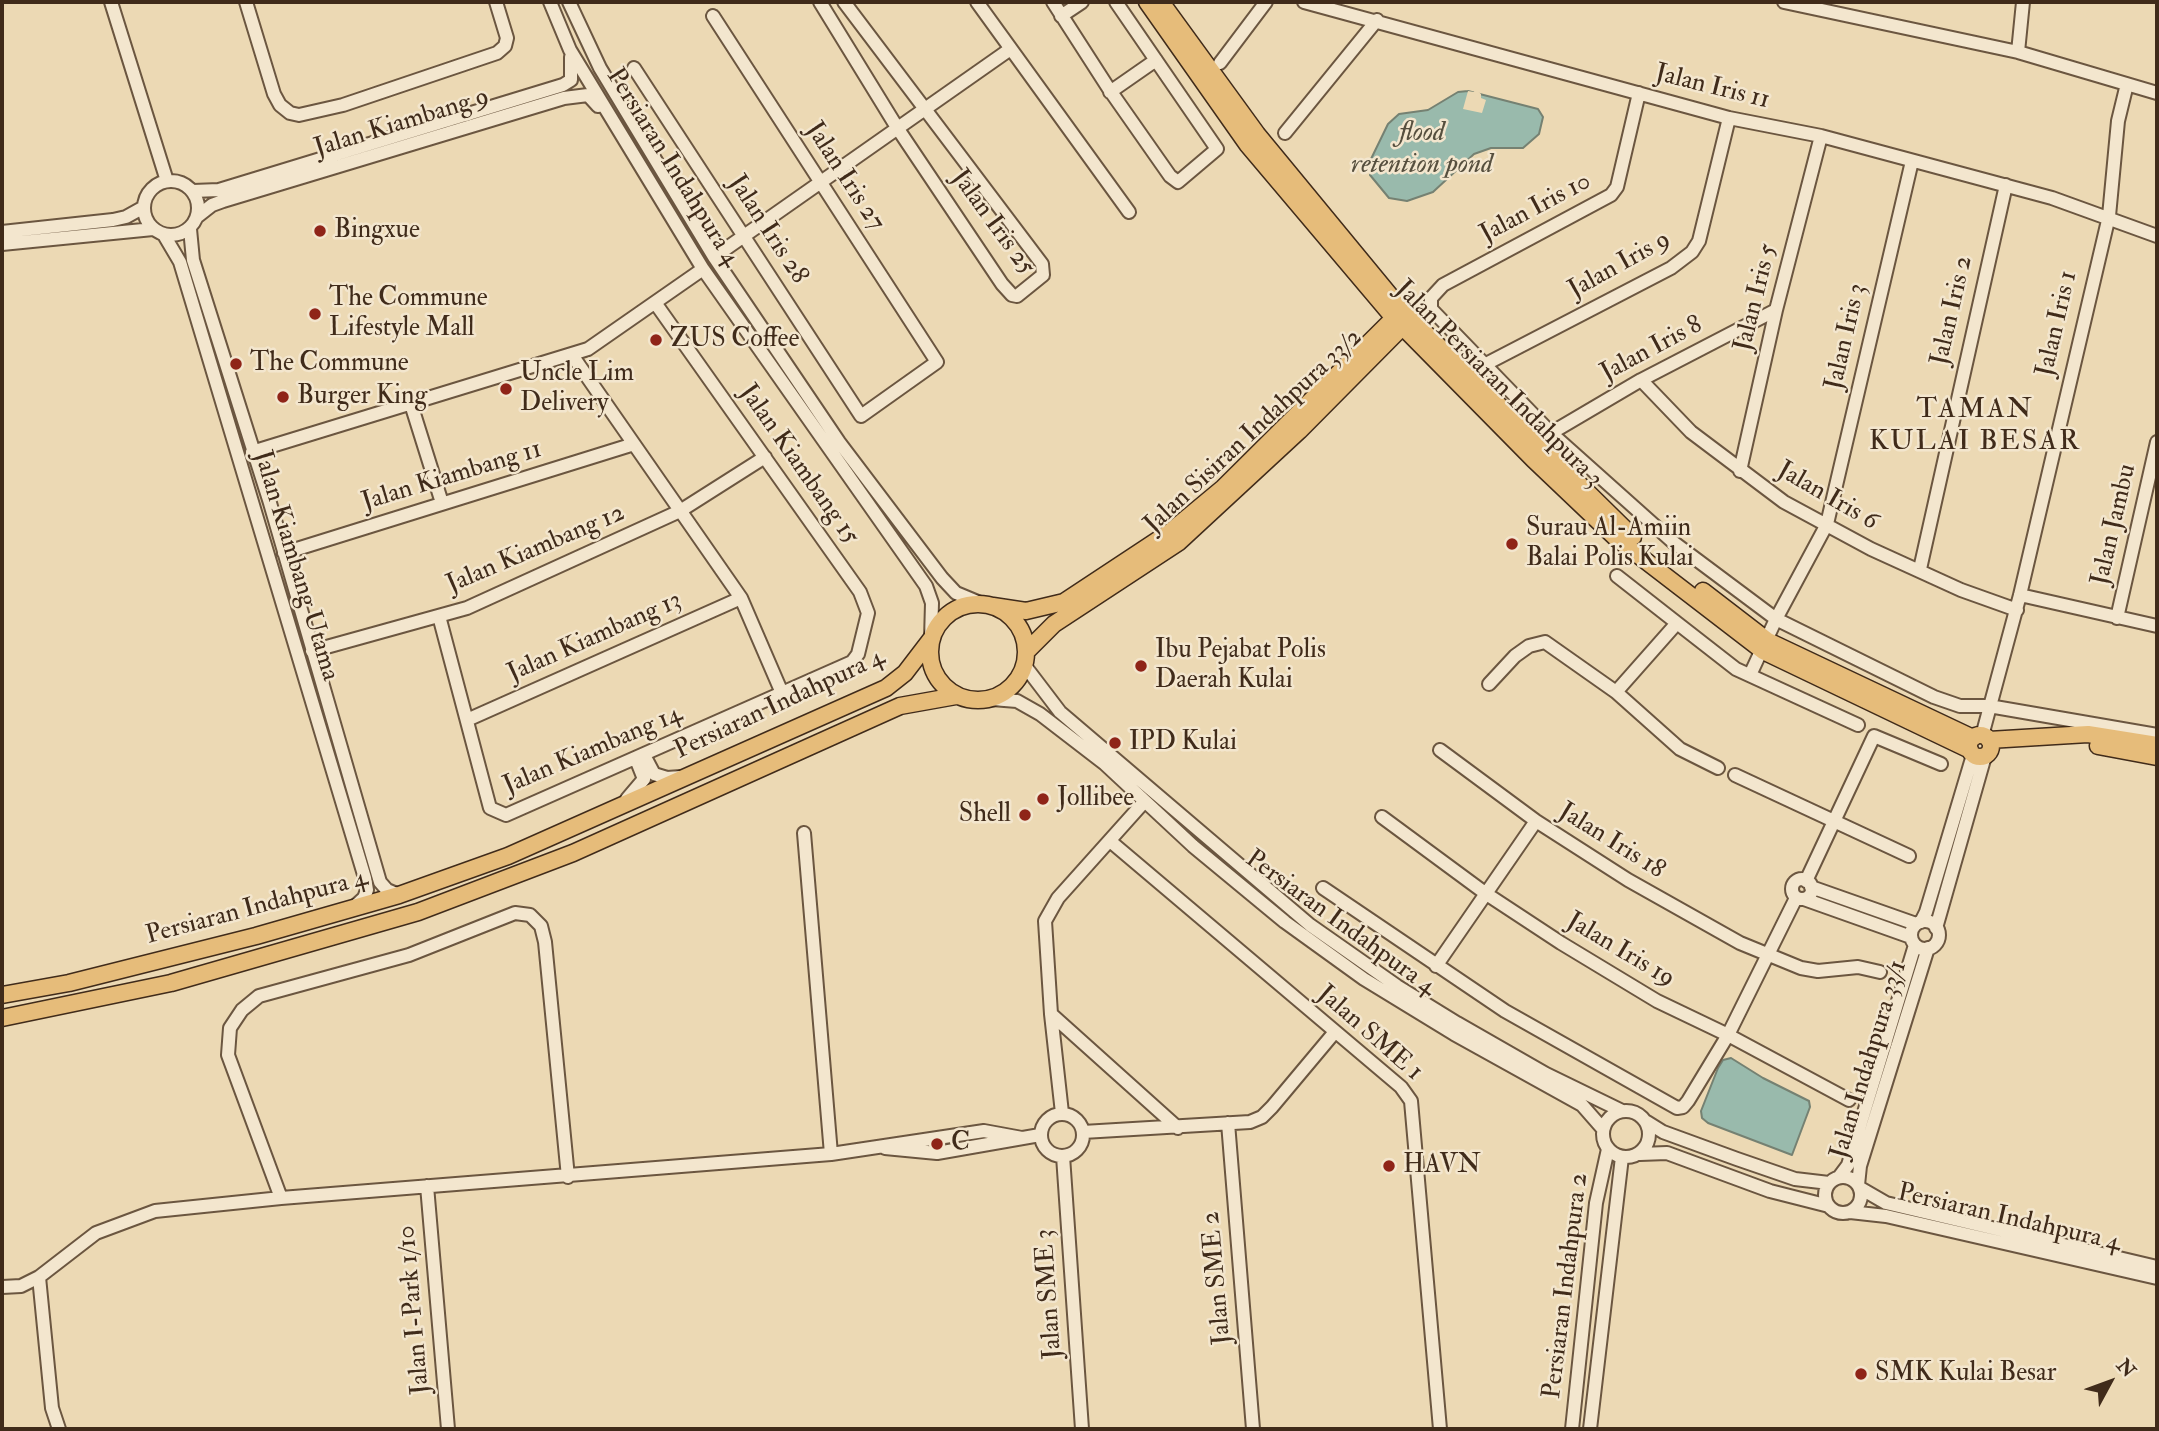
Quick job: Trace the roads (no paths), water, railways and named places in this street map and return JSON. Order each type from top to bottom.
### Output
[{"type":"main road","name":"Jalan Persiaran Indahpura 3","points":[[1147,2],[1247,144],[1402,318],[1616,538],[1765,646],[1923,722],[1980,746]]},
{"type":"main road","name":"Jalan Persiaran Indahpura 3","points":[[1161,2],[1256,134],[1402,318]]},
{"type":"main road","name":"Jalan Sisiran Indahpura 33/2","points":[[987,605],[1026,611],[1064,602],[1170,533],[1223,488],[1402,318]]},
{"type":"main road","name":"Jalan Sisiran Indahpura 33/2","points":[[1026,659],[1054,624],[1179,542],[1299,431],[1402,318]]},
{"type":"main road","points":[[2,1018],[172,983],[418,912],[573,853],[900,706],[956,696],[980,701],[992,699],[1012,686],[1026,659],[1017,624],[987,605],[964,605],[949,612],[938,624],[931,639],[929,655],[933,672],[942,686],[956,696]]},
{"type":"main road","name":"Persiaran Indahpura 4","points":[[2,995],[82,980],[353,909],[508,856],[886,688],[905,673],[931,639]]},
{"type":"main road","points":[[1980,746],[2088,734],[2157,745]]},
{"type":"main road","points":[[1980,746],[2091,745],[2157,757]]},
{"type":"street","points":[[111,2],[167,181]]},
{"type":"street","points":[[246,2],[274,94],[280,105],[290,113],[299,115],[343,105],[497,53],[505,46],[507,38],[496,2]]},
{"type":"street","name":"Persiaran Indahpura 4","points":[[550,2],[570,50],[703,269],[915,568],[932,603],[931,639]]},
{"type":"street","name":"Persiaran Indahpura 4","points":[[569,2],[600,68],[714,257],[839,442],[942,578],[956,593],[987,605]]},
{"type":"street","name":"Jalan Iris 25","points":[[820,2],[898,129],[1002,284],[1012,295],[1021,293],[1043,275],[1042,264],[848,6]]},
{"type":"street","points":[[976,2],[1009,51],[1129,212]]},
{"type":"street","points":[[1053,2],[1110,92],[1170,176],[1178,181],[1217,149],[1116,2]]},
{"type":"street","points":[[1061,16],[1083,2]]},
{"type":"street","points":[[1220,63],[1266,2]]},
{"type":"street","name":"Jalan Iris 11","points":[[1304,2],[1729,118],[1821,136],[2006,186],[2109,216],[2157,236]]},
{"type":"street","points":[[1784,2],[2018,52],[2157,93]]},
{"type":"street","points":[[2018,52],[2022,2]]},
{"type":"street","points":[[833,22],[848,6]]},
{"type":"street","name":"Jalan Iris 27","points":[[713,16],[937,362],[861,416]]},
{"type":"street","points":[[1285,133],[1377,20]]},
{"type":"street","name":"Jalan Kiambang 9","points":[[192,191],[219,190],[563,85],[571,80],[573,69],[570,50]]},
{"type":"street","points":[[714,257],[1009,51]]},
{"type":"street","points":[[1110,92],[1156,60]]},
{"type":"street","name":"Jalan Iris 28","points":[[634,68],[861,416]]},
{"type":"street","name":"Jalan Iris 1","points":[[1980,746],[2017,610],[2109,216],[2118,121],[2127,83]]},
{"type":"street","name":"Jalan Iris 10","points":[[1483,365],[1431,309],[1431,298],[1443,285],[1611,195],[1617,187],[1639,93]]},
{"type":"street","name":"Jalan Kiambang 9","points":[[198,216],[212,205],[223,201],[577,94],[588,96],[613,121]]},
{"type":"street","name":"Jalan Iris 9","points":[[1483,365],[1671,268],[1692,252],[1699,242],[1729,118]]},
{"type":"street","name":"Jalan Iris 5","points":[[1740,471],[1776,310],[1821,136]]},
{"type":"street","name":"Jalan Iris 3","points":[[1750,675],[1776,619],[1827,524],[1912,161]]},
{"type":"street","points":[[2,244],[158,232],[178,235],[190,229],[198,216],[199,207],[192,191],[181,182],[167,181],[148,193],[145,215],[158,232]]},
{"type":"street","name":"Jalan Iris 2","points":[[1920,569],[1948,434],[2006,186]]},
{"type":"street","points":[[2,232],[113,219],[144,207]]},
{"type":"street","name":"Jalan Kiambang Utama","points":[[190,229],[193,260],[284,553],[380,882],[387,890],[399,895]]},
{"type":"street","name":"Jalan Kiambang Utama","points":[[158,232],[180,262],[365,878],[367,890],[364,898],[353,909]]},
{"type":"street","points":[[252,452],[572,355],[614,334],[703,269]]},
{"type":"street","name":"Jalan Kiambang 15","points":[[656,304],[866,602],[868,613],[858,654],[852,662]]},
{"type":"street","name":"Jalan Iris 8","points":[[1551,433],[1641,380],[1776,310]]},
{"type":"street","points":[[572,355],[741,598],[782,693]]},
{"type":"street","points":[[1483,365],[1551,433],[1673,542],[1776,619],[1934,697],[1961,706],[1989,706],[2157,735]]},
{"type":"street","name":"Jalan Iris 6","points":[[1641,380],[1691,432],[1784,502],[1871,550],[1920,569],[1961,590],[2017,610]]},
{"type":"street","points":[[411,404],[442,503]]},
{"type":"street","name":"Jalan Jambu","points":[[2117,618],[2157,442]]},
{"type":"street","name":"Jalan Kiambang 11","points":[[284,553],[634,444]]},
{"type":"street","name":"Jalan Kiambang 12","points":[[312,651],[467,608],[680,511],[765,457]]},
{"type":"street","points":[[1617,576],[1714,653],[1750,675],[1858,725]]},
{"type":"street","points":[[2020,595],[2157,626]]},
{"type":"street","name":"Jalan Kiambang 13","points":[[467,720],[741,598]]},
{"type":"street","name":"Jalan Kiambang 14","points":[[439,616],[490,808],[506,815],[852,662]]},
{"type":"street","points":[[1616,692],[1677,623]]},
{"type":"street","points":[[1489,684],[1515,656],[1529,646],[1545,642],[1616,692],[1680,749],[1718,768]]},
{"type":"street","name":"Persiaran Indahpura 4","points":[[1026,659],[1060,712],[1278,900],[1333,942],[1457,1024],[1546,1074],[1622,1111]]},
{"type":"street","points":[[1923,722],[1934,697]]},
{"type":"street","name":"Persiaran Indahpura 4","points":[[992,699],[1006,698],[1028,706],[1105,764],[1144,802],[1278,916],[1364,979],[1454,1034],[1583,1105],[1603,1129]]},
{"type":"street","points":[[1809,884],[1834,820],[1874,736],[1941,764]]},
{"type":"street","points":[[1918,935],[1853,902],[1800,880],[1793,885],[1800,898],[1847,915],[1918,935],[1938,940],[1936,928],[1980,746]]},
{"type":"street","name":"Jalan Indahpura 33/1","points":[[1834,1180],[1848,1165],[1918,935],[1980,746]]},
{"type":"street","name":"Jalan Iris 18","points":[[1440,750],[1536,821],[1685,915],[1768,956],[1801,968],[1818,971],[1858,967],[1880,972]]},
{"type":"street","points":[[640,757],[657,776],[690,776]]},
{"type":"street","points":[[613,810],[643,784],[640,757]]},
{"type":"street","points":[[1735,775],[1909,856]]},
{"type":"street","points":[[1062,1113],[1051,1014],[1045,920],[1058,898],[1144,802]]},
{"type":"street","name":"Jalan Iris 19","points":[[1382,817],[1485,893],[1657,1001],[1728,1035],[1849,1100]]},
{"type":"street","points":[[1436,966],[1536,821]]},
{"type":"street","points":[[804,833],[831,1154]]},
{"type":"street","name":"Jalan SME 1","points":[[1110,841],[1401,1087],[1411,1101],[1440,1429]]},
{"type":"street","points":[[1323,888],[1436,966],[1570,1050],[1676,1108],[1683,1107],[1688,1101],[1728,1035],[1800,898]]},
{"type":"street","points":[[281,1198],[228,1055],[230,1028],[242,1010],[259,996],[409,955],[515,913],[530,915],[541,926],[545,942],[568,1177]]},
{"type":"street","points":[[1918,935],[1930,922],[1936,928]]},
{"type":"street","name":"Jalan Indahpura 33/1","points":[[1859,1187],[1860,1166],[1918,935]]},
{"type":"street","points":[[1051,1014],[1178,1128]]},
{"type":"street","points":[[1083,1132],[1250,1122],[1262,1117],[1334,1033]]},
{"type":"street","points":[[1622,1111],[1636,1113],[1647,1122],[1649,1140],[1640,1154],[1622,1157],[1608,1149],[1603,1129],[1610,1117],[1622,1111]]},
{"type":"street","points":[[1062,1113],[1072,1115],[1083,1132],[1079,1149],[1063,1156],[1047,1150],[1040,1135],[1046,1119],[1062,1113]]},
{"type":"street","name":"Persiaran Indahpura 4","points":[[1647,1122],[1663,1132],[1796,1179],[1848,1178],[1886,1203],[2157,1267]]},
{"type":"street","name":"Jalan SME 2","points":[[1228,1123],[1253,1429]]},
{"type":"street","points":[[2,1287],[21,1286],[39,1277],[96,1233],[155,1211],[281,1198],[831,1154],[885,1148],[910,1140],[984,1131],[1022,1138],[1040,1135]]},
{"type":"street","name":"Persiaran Indahpura 2","points":[[1572,1429],[1596,1203],[1608,1149]]},
{"type":"street","name":"Persiaran Indahpura 4","points":[[1640,1154],[1667,1153],[1770,1191],[1829,1206],[1841,1213],[1886,1216],[2157,1278]]},
{"type":"street","name":"Jalan SME 3","points":[[1063,1156],[1082,1429]]},
{"type":"street","name":"Persiaran Indahpura 2","points":[[1590,1429],[1622,1157]]},
{"type":"street","points":[[1829,1206],[1825,1192],[1834,1180]]},
{"type":"street","name":"Jalan I-Park 1/10","points":[[427,1186],[448,1429]]},
{"type":"street","name":"Persiaran Indahpura 4","points":[[1850,1212],[1859,1204],[1859,1187]]},
{"type":"street","points":[[39,1277],[52,1408],[59,1429]]},
{"type":"water","name":"flood retention pond","points":[[1468,91],[1538,109],[1543,117],[1539,134],[1523,148],[1491,148],[1474,154],[1433,192],[1407,201],[1389,198],[1370,175],[1370,161],[1388,124],[1399,114],[1428,110],[1458,92]]},
{"type":"water","points":[[1731,1058],[1809,1101],[1810,1107],[1792,1155],[1708,1123],[1702,1118],[1701,1111],[1718,1068],[1723,1060]]},
{"type":"place","name":"Bingxue","points":[[320,231]]},
{"type":"place","name":"The Commune Lifestyle Mall","points":[[315,314]]},
{"type":"place","name":"ZUS Coffee","points":[[656,340]]},
{"type":"place","name":"The Commune","points":[[236,364]]},
{"type":"place","name":"Uncle Lim Delivery","points":[[506,389]]},
{"type":"place","name":"Burger King","points":[[283,397]]},
{"type":"place","name":"Surau Al-Amiin Balai Polis Kulai","points":[[1512,544]]},
{"type":"place","name":"Ibu Pejabat Polis Daerah Kulai","points":[[1141,666]]},
{"type":"place","name":"IPD Kulai","points":[[1115,743]]},
{"type":"place","name":"Jollibee","points":[[1043,799]]},
{"type":"place","name":"Shell","points":[[1025,815]]},
{"type":"place","name":"C","points":[[937,1144]]},
{"type":"place","name":"HAVN","points":[[1389,1166]]},
{"type":"place","name":"SMK Kulai Besar","points":[[1861,1374]]},
{"type":"district","name":"TAMAN KULAI BESAR","points":[[1975,427]]}]
